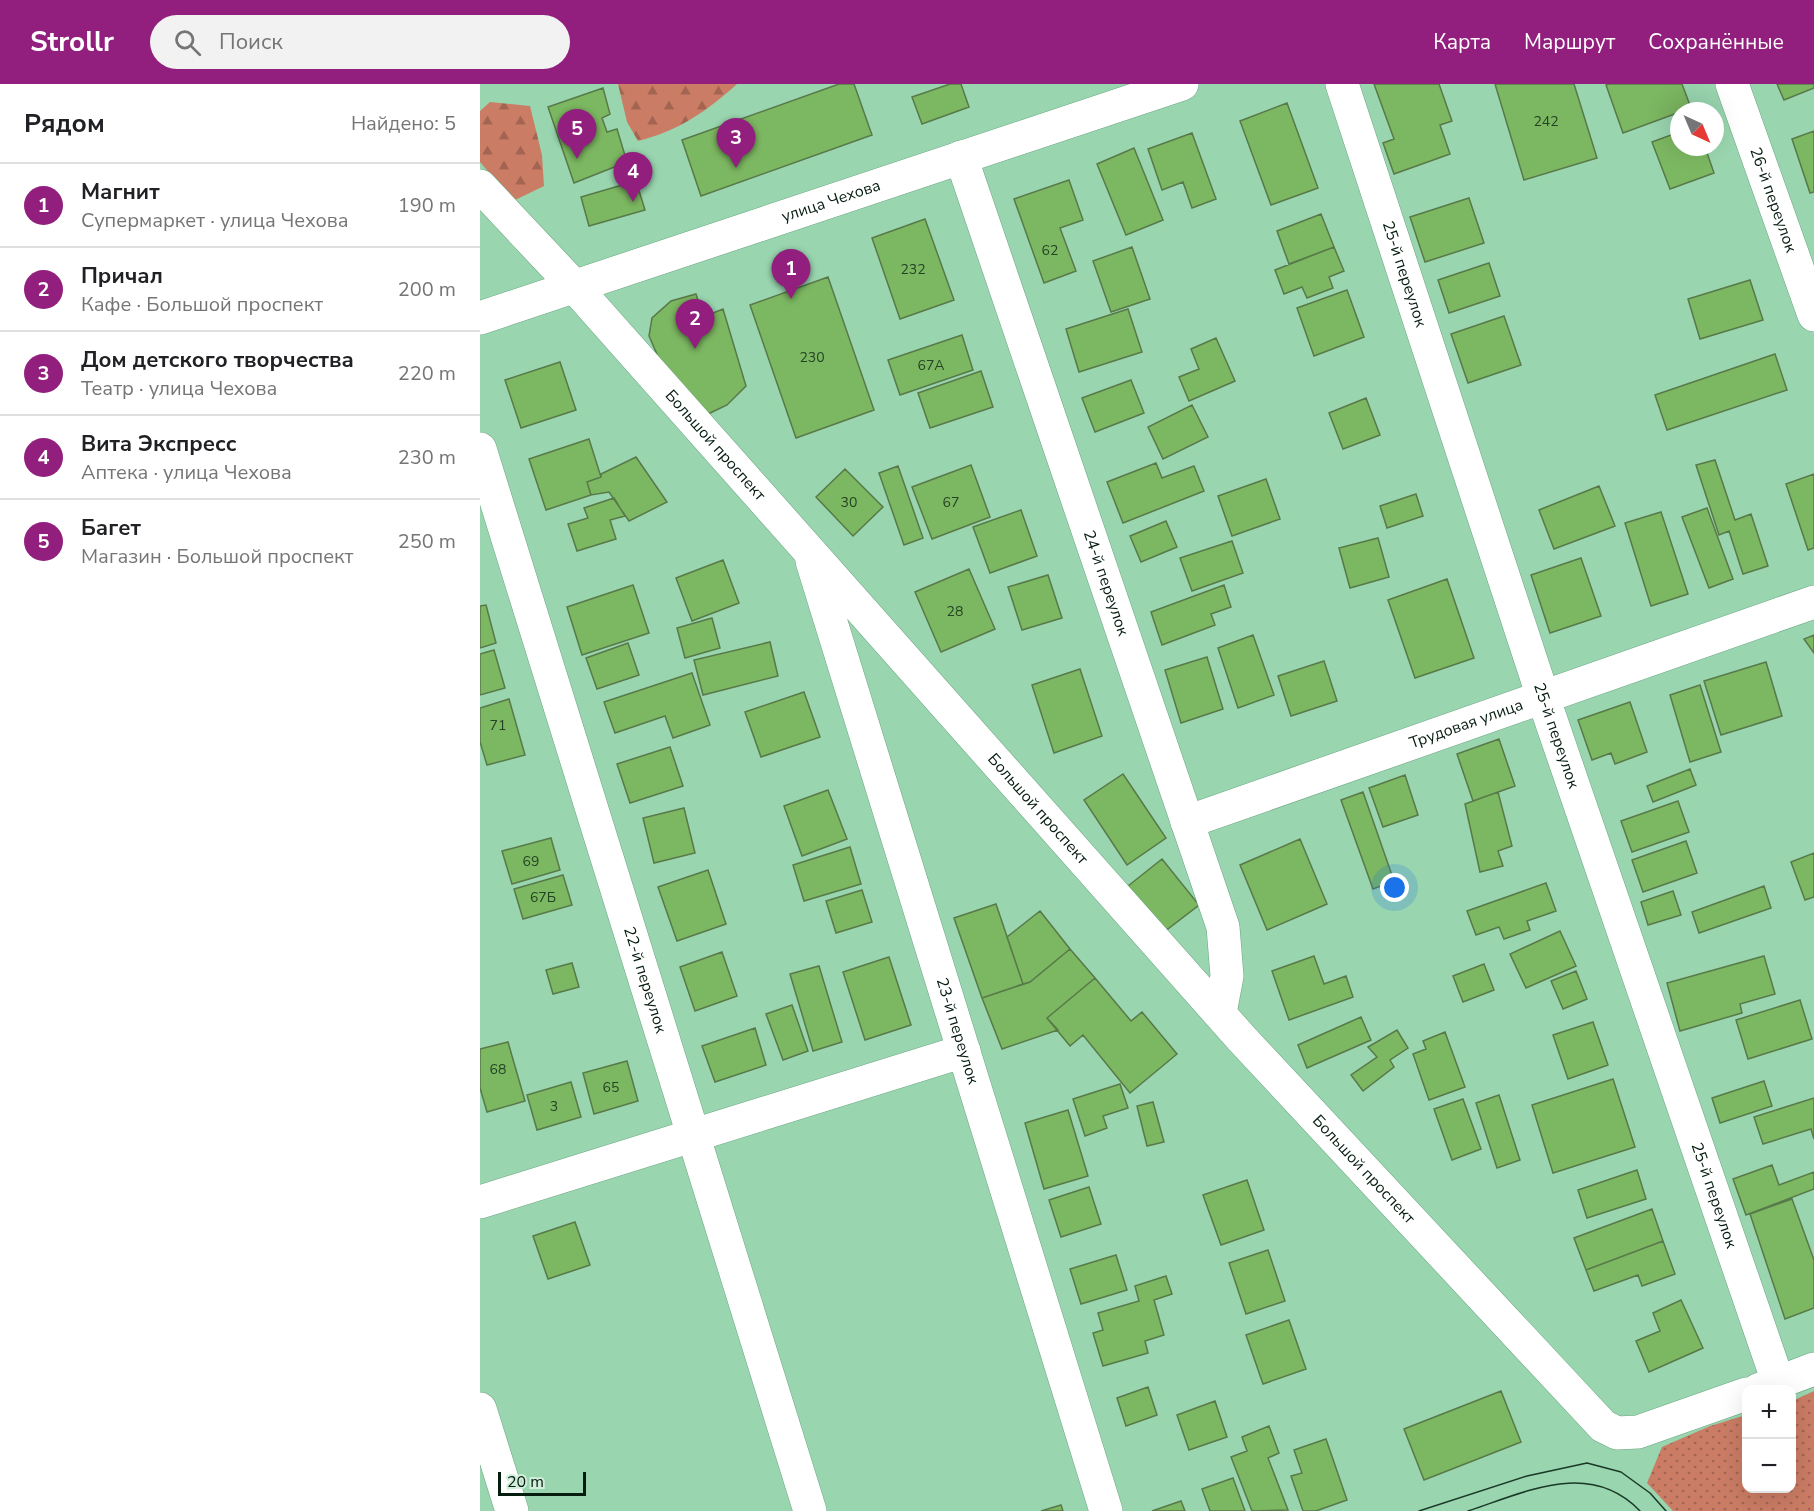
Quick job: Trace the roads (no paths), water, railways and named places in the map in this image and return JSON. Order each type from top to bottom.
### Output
[{"type":"street","name":"улица Чехова","points":[[480,318],[1182,84]]},
{"type":"street","name":"25-й переулок","points":[[1342,84],[1768,1385]]},
{"type":"street","name":"26-й переулок","points":[[1732,84],[1814,315]]},
{"type":"street","name":"24-й переулок","points":[[961,157],[1223,927],[1227,976],[1220,1013]]},
{"type":"street","name":"Большой проспект","points":[[480,186],[574,285],[1220,1013],[1604,1426],[1617,1433],[1638,1432],[1742,1395]]},
{"type":"street","name":"22-й переулок","points":[[480,449],[810,1511]]},
{"type":"street","name":"23-й переулок","points":[[809,551],[1106,1511]]},
{"type":"street","name":"Трудовая улица","points":[[1187,822],[1814,602]]},
{"type":"street","points":[[480,1202],[964,1051]]},
{"type":"street","points":[[1771,1385],[1814,1369]]},
{"type":"street","points":[[480,1409],[512,1511]]},
{"type":"tram line","points":[[1419,1511],[1527,1476],[1587,1463],[1621,1472],[1650,1493],[1666,1511]]},
{"type":"tram line","points":[[1468,1511],[1535,1489],[1557,1484],[1579,1483],[1600,1486],[1621,1495],[1640,1511]]},
{"type":"place","name":"Багет","points":[[577,159]]},
{"type":"place","name":"Дом детского творчества","points":[[736,168]]},
{"type":"place","name":"Вита Экспресс","points":[[633,202]]},
{"type":"place","name":"Магнит","points":[[791,299]]},
{"type":"place","name":"Причал","points":[[695,349]]}]
